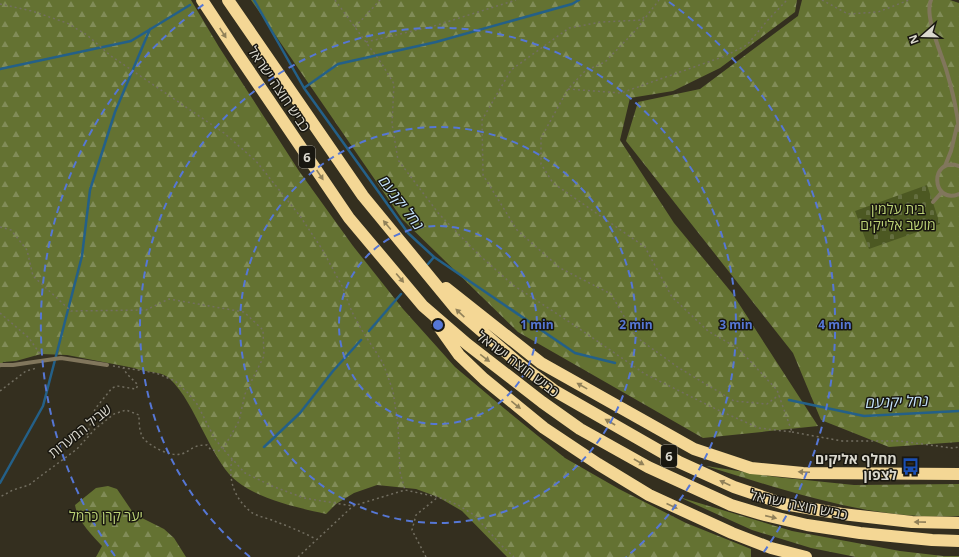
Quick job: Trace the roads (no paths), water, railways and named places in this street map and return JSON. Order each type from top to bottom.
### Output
[{"type":"highway","name":"כביש חוצה ישראל","points":[[202,0],[349,218],[423,306],[467,344],[542,402],[580,429],[648,467],[731,505],[807,525],[860,533],[959,541]]},
{"type":"highway","name":"כביש חוצה ישראל","points":[[228,0],[363,196],[456,309],[517,362],[555,391],[679,462],[734,487],[784,504],[842,514],[912,522],[959,523]]},
{"type":"highway","points":[[430,276],[541,363],[694,449],[751,468],[803,473],[958,474]]},
{"type":"highway","points":[[423,306],[459,355],[484,379],[544,428],[592,460],[649,496],[732,533],[771,548],[806,557]]},
{"type":"lane","points":[[931,0],[929,13],[946,70],[958,118],[959,130]]},
{"type":"lane","points":[[958,118],[956,135],[945,166],[938,173],[936,178],[937,184],[942,192],[952,196],[959,194]]},
{"type":"lane","points":[[945,166],[950,164],[959,166]]},
{"type":"lane","points":[[933,202],[942,192]]},
{"type":"lane","points":[[0,366],[61,358],[107,365]]},
{"type":"waterway","name":"נחל יקנעם","points":[[254,0],[304,88],[408,233],[434,257],[575,353],[615,363]]},
{"type":"waterway","points":[[304,88],[338,64],[436,42],[572,4],[579,0]]},
{"type":"waterway","points":[[0,69],[131,41],[190,5]]},
{"type":"waterway","points":[[0,483],[43,406],[82,256],[90,190],[115,112],[150,29]]},
{"type":"waterway","points":[[428,264],[434,257]]},
{"type":"waterway","points":[[369,331],[401,294]]},
{"type":"waterway","points":[[264,447],[300,413],[333,371],[361,340]]},
{"type":"waterway","name":"נחל יקנעם","points":[[789,400],[864,416],[959,411]]},
{"type":"place","name":"מחלף אליקים לצפון","points":[[910,467]]},
{"type":"park label","name":"בית עלמין מושב אלייקים","points":[[898,218]]},
{"type":"park label","name":"יער קרן כרמל","points":[[106,516]]}]
